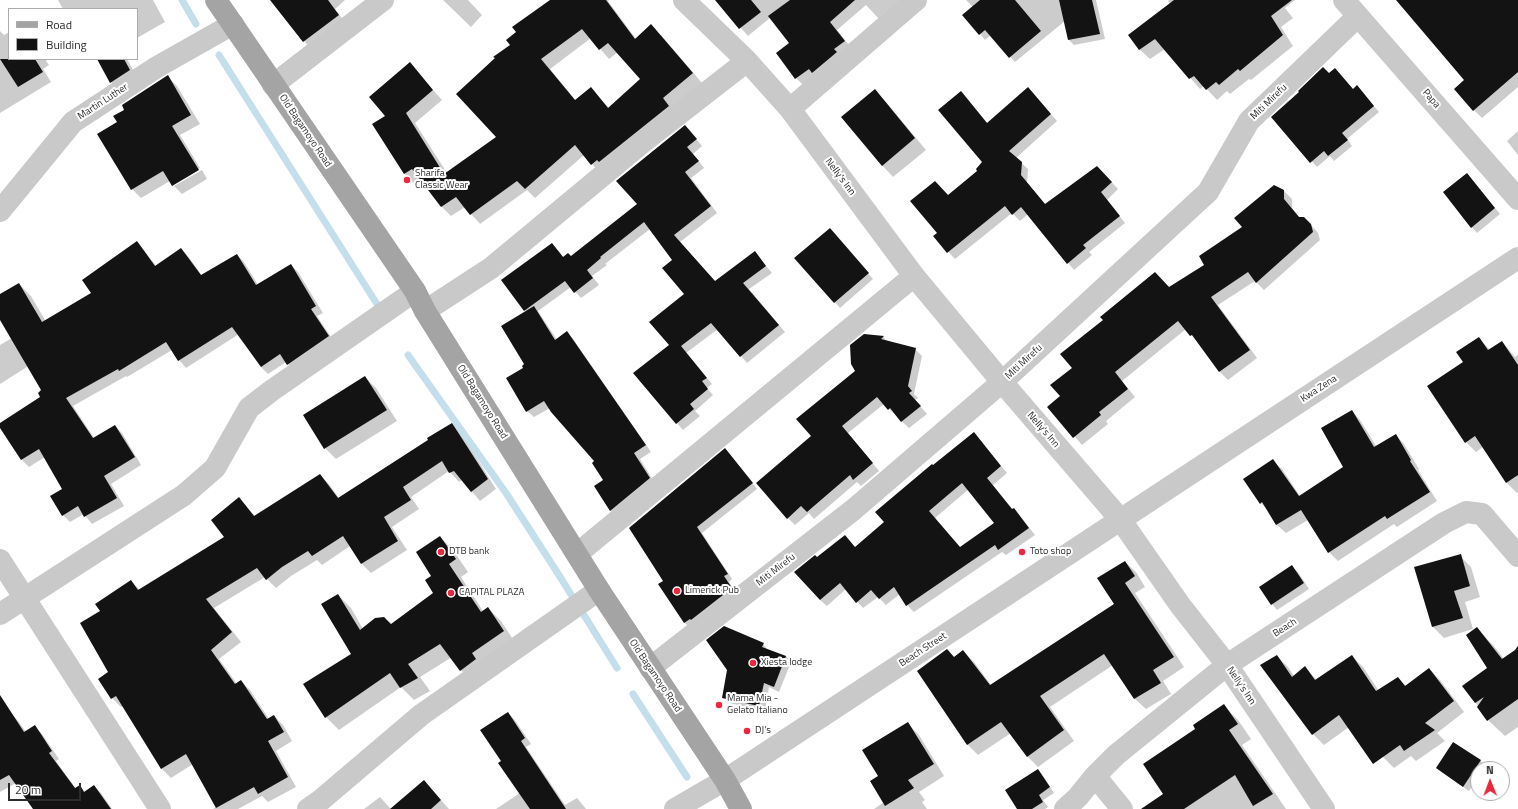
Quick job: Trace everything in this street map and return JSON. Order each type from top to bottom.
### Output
[{"type":"main road","name":"Old Bagamoyo Road","points":[[216,0],[415,291],[425,311],[578,554],[599,590],[725,780],[741,809]]},
{"type":"street","points":[[273,85],[383,0]]},
{"type":"street","name":"Nelly's Inn","points":[[684,0],[747,61],[790,109],[914,276],[1002,382],[1120,519],[1180,605],[1227,665],[1324,809]]},
{"type":"street","points":[[790,109],[916,0]]},
{"type":"street","name":"Papa","points":[[1351,8],[1518,199]]},
{"type":"street","name":"Miti Mirefu","points":[[650,668],[853,510],[1002,382],[1208,192],[1249,121],[1351,8]]},
{"type":"street","name":"Martin Luther","points":[[0,211],[73,122],[156,67],[233,24]]},
{"type":"street","points":[[425,311],[491,268],[643,142],[747,61]]},
{"type":"street","name":"Kwa Zena","points":[[1120,519],[1518,258]]},
{"type":"street","points":[[578,554],[914,276]]},
{"type":"street","points":[[0,614],[184,495],[215,468],[250,408],[271,391],[415,291]]},
{"type":"street","name":"Beach","points":[[1064,809],[1078,798],[1095,776],[1116,755],[1227,665],[1444,524],[1466,512],[1482,514],[1518,556]]},
{"type":"street","name":"Beach Street","points":[[675,809],[725,780],[1120,519]]},
{"type":"street","points":[[0,560],[160,809]]},
{"type":"street","points":[[308,809],[322,800],[421,715],[599,590]]},
{"type":"street","points":[[1095,776],[1122,809]]},
{"type":"building","points":[[270,0],[328,0],[339,15],[303,42]]},
{"type":"building","points":[[550,0],[606,0],[635,39],[651,24],[693,73],[663,98],[669,106],[599,162],[597,160],[591,165],[575,145],[525,189],[517,181],[470,215],[456,197],[441,207],[412,169],[404,174],[372,124],[385,116],[369,97],[410,62],[433,90],[406,113],[444,174],[496,137],[456,94],[495,58],[493,57],[510,45],[506,40],[516,32],[512,27]],"holes":[[[582,29],[599,50],[608,43],[640,79],[608,108],[591,87],[575,100],[541,59]]]},
{"type":"building","points":[[715,0],[751,0],[761,12],[739,29]]},
{"type":"building","points":[[790,0],[855,0],[830,22],[845,41],[834,49],[837,52],[812,73],[809,69],[795,79],[776,53],[789,43],[768,16]]},
{"type":"building","points":[[980,0],[1015,0],[1041,31],[1009,58],[985,30],[979,35],[962,15]]},
{"type":"building","points":[[1059,0],[1092,0],[1100,34],[1068,40]]},
{"type":"building","points":[[1174,0],[1292,0],[1271,16],[1283,35],[1240,71],[1238,69],[1219,85],[1216,82],[1206,90],[1194,76],[1189,79],[1155,39],[1139,50],[1128,35]]},
{"type":"building","points":[[1396,0],[1518,0],[1518,72],[1473,111],[1454,89],[1464,80]]},
{"type":"building","points":[[0,59],[36,60],[43,72],[18,87]]},
{"type":"building","points":[[98,60],[125,60],[130,70],[110,83]]},
{"type":"building","points":[[1323,67],[1329,73],[1335,68],[1353,89],[1357,85],[1374,106],[1342,133],[1348,140],[1328,156],[1324,151],[1310,163],[1271,117],[1299,92],[1298,91]]},
{"type":"building","points":[[168,75],[191,115],[172,126],[199,170],[172,186],[163,171],[131,190],[97,134],[117,122],[113,116],[124,110],[122,105]]},
{"type":"building","points":[[1028,87],[1051,114],[1009,151],[1022,162],[1021,175],[1045,204],[1097,166],[1112,182],[1101,192],[1120,216],[1083,245],[1086,248],[1067,264],[1021,207],[1012,215],[1005,206],[947,253],[933,236],[937,233],[910,201],[935,181],[948,195],[977,171],[976,169],[982,162],[938,110],[961,91],[987,123]]},
{"type":"building","points":[[875,89],[915,138],[882,166],[841,117]]},
{"type":"building","points":[[685,125],[697,139],[687,147],[699,161],[685,172],[711,206],[674,235],[715,281],[755,251],[766,266],[743,283],[779,325],[740,357],[711,323],[681,346],[707,378],[702,381],[708,389],[690,404],[694,409],[676,424],[633,373],[669,345],[649,322],[684,294],[662,268],[672,260],[644,222],[600,257],[601,258],[587,270],[593,278],[574,293],[565,281],[524,311],[501,280],[552,243],[563,257],[568,253],[571,256],[637,204],[616,181]]},
{"type":"building","points":[[1467,173],[1495,208],[1471,228],[1443,192]]},
{"type":"building","points":[[1274,185],[1284,190],[1284,199],[1299,217],[1304,217],[1311,224],[1313,232],[1256,283],[1248,272],[1211,297],[1250,350],[1219,372],[1192,335],[1190,336],[1178,321],[1115,372],[1128,389],[1099,412],[1101,415],[1073,438],[1047,407],[1060,396],[1050,385],[1072,368],[1060,354],[1103,320],[1100,317],[1155,272],[1169,287],[1204,265],[1199,256],[1242,227],[1234,218]]},
{"type":"building","points":[[830,228],[869,273],[834,303],[794,258]]},
{"type":"building","points":[[137,241],[155,266],[181,248],[201,275],[237,254],[256,285],[291,264],[316,306],[311,309],[329,336],[287,365],[280,354],[261,367],[232,327],[178,361],[166,342],[119,371],[118,369],[66,398],[93,438],[115,425],[135,457],[104,476],[117,498],[84,517],[78,506],[62,516],[50,496],[62,489],[39,449],[21,460],[0,428],[0,423],[40,397],[38,393],[41,390],[0,320],[0,294],[19,283],[42,322],[91,293],[82,280]]},
{"type":"building","points":[[534,306],[555,340],[567,331],[646,445],[634,453],[650,478],[610,511],[594,486],[603,480],[592,463],[594,461],[551,412],[544,401],[526,412],[506,378],[523,368],[522,366],[524,364],[501,326]]},
{"type":"building","points":[[864,334],[884,336],[881,339],[916,348],[908,386],[912,391],[909,393],[921,406],[901,422],[890,408],[888,410],[877,397],[842,426],[873,463],[853,480],[850,475],[807,512],[801,506],[787,519],[756,483],[811,436],[796,419],[855,371],[851,364],[850,345]]},
{"type":"building","points":[[1479,337],[1488,350],[1502,341],[1518,365],[1518,475],[1506,483],[1475,436],[1465,443],[1427,386],[1463,362],[1456,352]]},
{"type":"building","points":[[365,376],[387,410],[324,449],[303,415]]},
{"type":"building","points":[[1352,410],[1374,447],[1396,434],[1411,460],[1410,461],[1430,492],[1387,519],[1385,516],[1328,553],[1301,510],[1276,525],[1262,502],[1260,504],[1243,479],[1273,459],[1299,496],[1343,467],[1321,428]]},
{"type":"building","points":[[452,423],[488,479],[471,492],[454,471],[449,473],[442,461],[403,487],[411,500],[384,517],[398,541],[361,564],[343,536],[312,556],[308,551],[282,567],[266,580],[257,568],[206,599],[232,632],[211,650],[235,684],[241,680],[267,719],[274,715],[284,732],[268,741],[288,777],[258,794],[254,787],[216,808],[186,754],[161,769],[116,696],[111,699],[98,679],[108,672],[80,623],[100,611],[95,604],[131,580],[138,590],[224,537],[211,520],[239,497],[254,516],[320,474],[338,498],[428,440],[427,438]]},
{"type":"building","points":[[974,432],[1001,466],[987,478],[1012,509],[1014,508],[1029,528],[998,550],[995,545],[906,606],[894,587],[879,599],[871,590],[856,603],[840,583],[820,600],[794,572],[815,555],[817,557],[845,535],[855,547],[884,522],[875,512],[932,464],[933,465]],"holes":[[[962,483],[994,523],[960,547],[929,511]]]},
{"type":"building","points":[[725,448],[753,483],[697,527],[728,574],[724,576],[732,588],[691,620],[690,619],[684,623],[658,584],[663,581],[629,528]]},
{"type":"building","points":[[440,536],[456,559],[449,564],[481,612],[488,607],[504,631],[472,653],[476,659],[460,671],[440,644],[408,664],[418,678],[400,688],[390,673],[325,718],[303,684],[351,654],[321,604],[338,594],[360,630],[375,618],[384,617],[391,624],[433,593],[425,580],[431,576],[416,552]]},
{"type":"building","points":[[1461,554],[1470,586],[1454,591],[1463,618],[1432,627],[1414,567]]},
{"type":"building","points":[[1125,561],[1135,576],[1125,583],[1174,657],[1153,670],[1161,683],[1134,699],[1104,654],[1040,696],[1064,730],[1027,757],[1001,722],[967,745],[917,671],[947,649],[954,657],[963,650],[990,685],[1114,604],[1097,578]]},
{"type":"building","points":[[1292,565],[1304,583],[1271,605],[1259,587]]},
{"type":"building","name":"Xiesta lodge","points":[[724,626],[764,643],[762,647],[786,656],[774,687],[764,683],[759,706],[722,698],[727,670],[706,640]]},
{"type":"building","points":[[1477,627],[1502,659],[1515,650],[1518,646],[1518,699],[1487,721],[1477,707],[1484,697],[1475,703],[1462,686],[1487,668],[1466,635]]},
{"type":"building","points":[[1277,655],[1292,677],[1305,666],[1315,680],[1352,655],[1376,691],[1398,677],[1405,686],[1429,668],[1454,701],[1425,723],[1435,730],[1404,751],[1400,745],[1373,764],[1339,715],[1312,735],[1260,665]]},
{"type":"building","points":[[0,695],[24,732],[35,725],[52,751],[49,753],[75,788],[80,785],[84,792],[94,785],[111,809],[33,809],[9,775],[0,780]]},
{"type":"building","points":[[1224,704],[1238,724],[1229,730],[1273,794],[1253,806],[1235,775],[1184,809],[1141,809],[1163,794],[1143,764],[1195,729],[1193,725]]},
{"type":"building","points":[[508,712],[525,738],[521,741],[566,809],[530,809],[498,763],[501,761],[480,730]]},
{"type":"building","points":[[908,722],[934,764],[908,780],[914,788],[885,806],[870,781],[878,776],[862,750]]},
{"type":"building","points":[[1453,742],[1481,760],[1470,761],[1470,776],[1463,787],[1436,768]]},
{"type":"building","points":[[1038,769],[1050,787],[1039,795],[1043,802],[1032,809],[1017,809],[1005,790]]},
{"type":"building","points":[[424,780],[441,800],[431,809],[390,809]]},
{"type":"waterway","points":[[182,0],[196,24]]},
{"type":"waterway","points":[[219,55],[382,312]]},
{"type":"waterway","points":[[408,355],[506,493],[617,668]]},
{"type":"waterway","points":[[633,694],[687,777]]},
{"type":"place","name":"Sharifa Classic Wear","points":[[407,180]]},
{"type":"place","name":"DTB bank","points":[[441,552]]},
{"type":"place","name":"Toto shop","points":[[1022,552]]},
{"type":"place","name":"Limerick Pub","points":[[677,591]]},
{"type":"place","name":"CAPITAL PLAZA","points":[[451,593]]},
{"type":"place","name":"Xiesta lodge","points":[[753,663]]},
{"type":"place","name":"Mama Mia - Gelato Italiano","points":[[719,705]]},
{"type":"place","name":"DJ's","points":[[747,731]]}]
